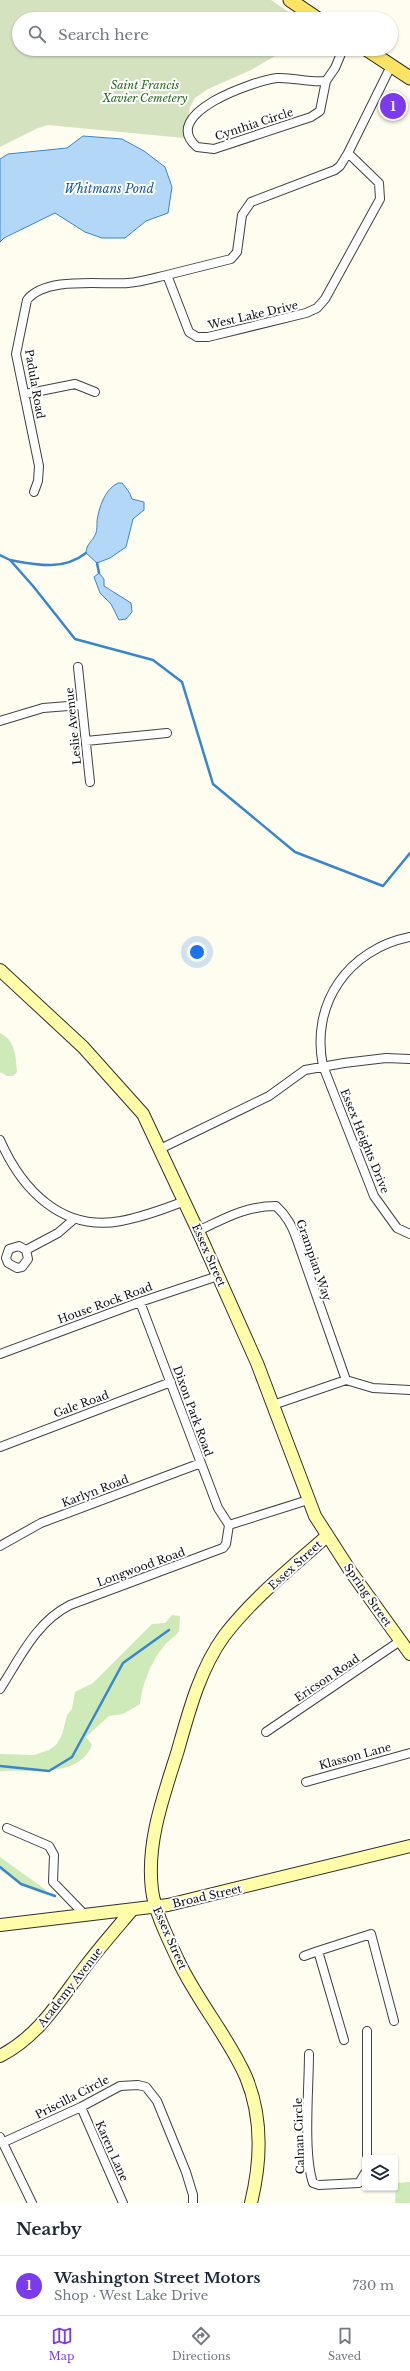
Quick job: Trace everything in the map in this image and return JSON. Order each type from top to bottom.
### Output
[{"type":"main road","points":[[290,0],[308,12]]},
{"type":"main road","points":[[376,56],[410,78]]},
{"type":"street","name":"Cynthia Circle","points":[[326,81],[277,78],[264,80],[238,90],[195,113],[188,123],[188,137],[197,147],[214,149],[311,117],[320,111],[326,81],[335,68],[340,56]]},
{"type":"street","points":[[167,275],[231,260],[237,252],[242,216],[251,202],[335,170],[340,166],[348,153],[390,66]]},
{"type":"street","name":"West Lake Drive","points":[[167,275],[187,329],[197,337],[215,336],[306,313],[317,308],[329,294],[380,199],[379,183],[348,153]]},
{"type":"street","name":"Padula Road","points":[[34,492],[38,481],[39,466],[16,354],[27,300],[33,294],[67,283],[129,283],[167,275]]},
{"type":"street","points":[[25,394],[75,384],[95,392]]},
{"type":"street","name":"Leslie Avenue","points":[[78,668],[90,782]]},
{"type":"street","points":[[0,721],[43,708],[82,705]]},
{"type":"street","points":[[86,741],[167,733]]},
{"type":"street","name":"Essex Heights Drive","points":[[410,937],[393,940],[375,948],[349,968],[340,979],[331,995],[324,1014],[321,1043],[323,1066],[374,1196],[397,1228],[410,1234]]},
{"type":"street","name":"Essex Street","points":[[0,970],[83,1047],[142,1114],[185,1201],[257,1363],[308,1500],[327,1536],[259,1598],[231,1627],[217,1647],[202,1675],[157,1820],[151,1866],[155,1907],[179,1961],[234,2054],[246,2078],[253,2100],[259,2155],[251,2203]]},
{"type":"street","points":[[160,1149],[269,1096],[305,1070],[323,1066],[386,1058],[410,1059]]},
{"type":"street","points":[[0,1140],[14,1167],[30,1190],[52,1209],[73,1220],[96,1223],[120,1222],[148,1215],[185,1201]]},
{"type":"street","name":"Grampian Way","points":[[198,1231],[232,1215],[257,1206],[276,1206],[284,1213],[289,1220],[297,1240],[346,1380]]},
{"type":"street","points":[[26,1250],[58,1234],[73,1220]]},
{"type":"street","name":"House Rock Road","points":[[0,1354],[140,1302],[218,1276]]},
{"type":"street","name":"Dixon Park Road","points":[[140,1302],[218,1508],[229,1525]]},
{"type":"street","points":[[273,1405],[346,1380],[373,1388],[410,1390]]},
{"type":"street","name":"Gale Road","points":[[0,1447],[171,1382]]},
{"type":"street","name":"Karlyn Road","points":[[0,1546],[42,1523],[201,1463]]},
{"type":"street","points":[[229,1525],[308,1500]]},
{"type":"street","name":"Longwood Road","points":[[0,1689],[37,1631],[50,1618],[70,1605],[223,1548],[228,1539],[229,1525]]},
{"type":"street","name":"Spring Street","points":[[327,1536],[410,1654]]},
{"type":"street","name":"Ericson Road","points":[[266,1732],[400,1641]]},
{"type":"street","name":"Klasson Lane","points":[[306,1782],[410,1753]]},
{"type":"street","points":[[7,1828],[49,1846],[54,1855],[54,1882],[84,1914]]},
{"type":"street","name":"Broad Street","points":[[0,1925],[84,1914],[155,1907],[268,1882],[410,1846]]},
{"type":"street","name":"Academy Avenue","points":[[0,2056],[18,2046],[41,2026],[99,1949],[132,1910]]},
{"type":"street","points":[[304,1956],[371,1934],[394,2021]]},
{"type":"street","points":[[318,1951],[344,2040]]},
{"type":"street","points":[[367,2031],[367,2155]]},
{"type":"street","name":"Calnan Circle","points":[[309,2054],[308,2140],[310,2175],[312,2182],[319,2185],[331,2186],[359,2183],[362,2178]]},
{"type":"street","name":"Priscilla Circle","points":[[2,2139],[81,2108],[120,2086],[130,2084],[146,2087],[157,2101],[173,2138],[193,2195],[193,2203]]},
{"type":"street","name":"Karen Lane","points":[[81,2108],[123,2203]]},
{"type":"street","points":[[2,2139],[32,2203]]},
{"type":"green space","name":"Saint Francis Xavier Cemetery","points":[[0,0],[271,0],[289,12],[12,12],[12,56],[275,56],[251,70],[208,89],[195,98],[190,107],[184,138],[48,125],[38,128],[0,147]]},
{"type":"green space","points":[[0,1033],[9,1040],[14,1049],[17,1072],[13,1076],[7,1076],[0,1072]]},
{"type":"green space","points":[[172,1615],[180,1616],[179,1631],[159,1652],[151,1666],[145,1681],[140,1704],[123,1714],[109,1716],[86,1737],[92,1745],[86,1756],[65,1768],[38,1771],[0,1771],[0,1754],[34,1755],[49,1750],[56,1745],[62,1735],[67,1715],[72,1709],[75,1692],[93,1683],[152,1624],[165,1623]]},
{"type":"green space","points":[[0,1857],[46,1890],[44,1894],[18,1883],[0,1870]]},
{"type":"green space","points":[[410,2182],[410,2203],[395,2203],[398,2183]]},
{"type":"water","name":"Whitmans Pond","points":[[83,136],[122,139],[144,151],[165,167],[172,187],[168,213],[146,221],[125,238],[102,238],[85,232],[55,213],[4,238],[0,242],[0,159],[8,154],[67,148]]},
{"type":"water","points":[[118,483],[122,483],[132,499],[144,502],[144,510],[133,519],[126,547],[110,558],[97,563],[86,553],[86,550],[96,533],[98,516],[103,499],[113,486]]},
{"type":"water","points":[[99,573],[104,579],[104,586],[131,603],[132,612],[126,619],[119,620],[111,604],[100,593],[94,577]]},
{"type":"waterway","points":[[10,560],[30,564],[50,565],[68,562],[77,559],[86,553]]},
{"type":"waterway","points":[[0,555],[10,560],[33,586],[75,639],[153,660],[182,682],[213,784],[295,852],[383,886],[410,853]]},
{"type":"waterway","points":[[97,563],[99,573]]},
{"type":"waterway","points":[[0,1766],[49,1771],[72,1757],[123,1663],[169,1630]]},
{"type":"waterway","points":[[0,1867],[21,1884],[55,1896]]},
{"type":"place","name":"Washington Street Motors","points":[[393,106]]}]
